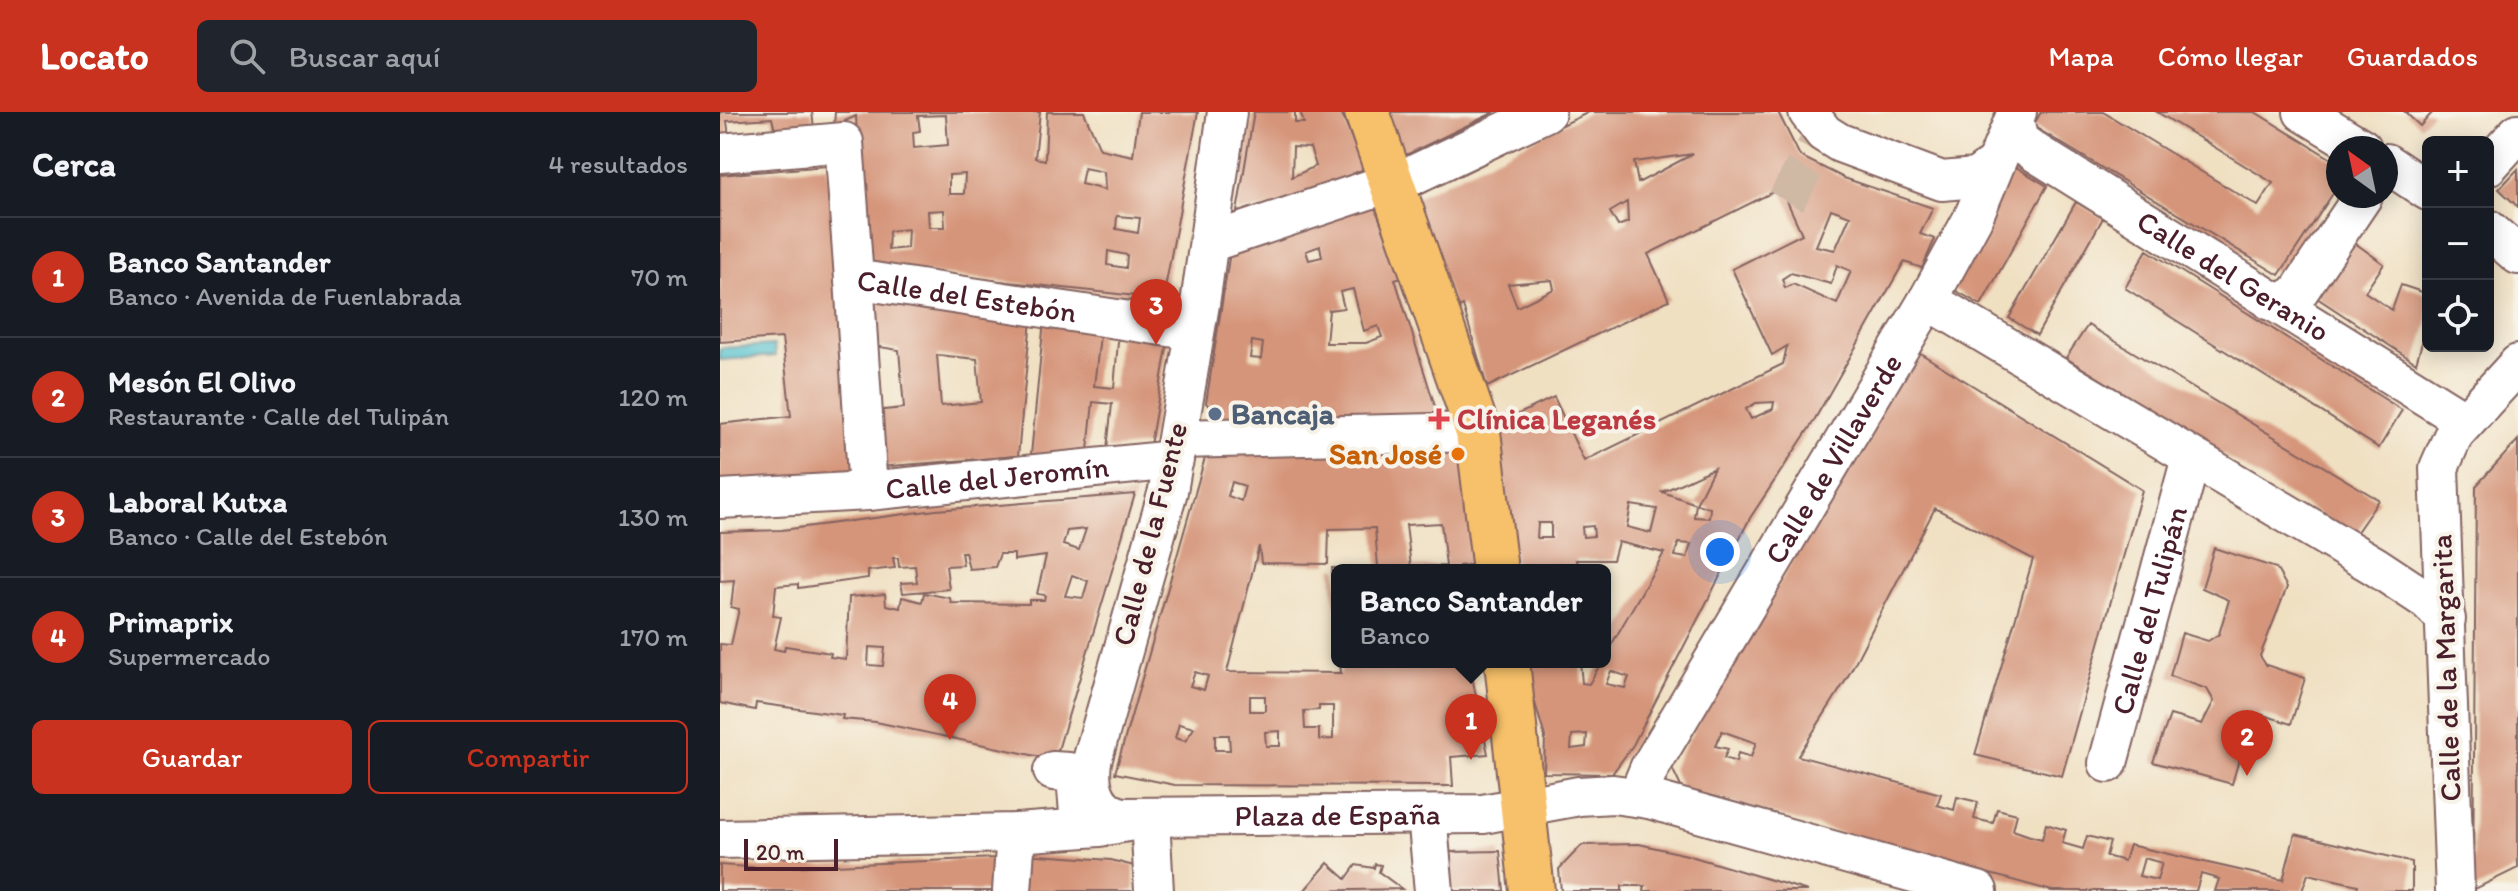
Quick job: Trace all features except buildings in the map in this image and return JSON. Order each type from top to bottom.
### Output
[{"type":"highway","points":[[1367,112],[1478,432],[1494,564]]},
{"type":"highway","points":[[1508,668],[1532,891]]},
{"type":"street","name":"Calle de la Fuente","points":[[1150,818],[1117,816],[1105,808],[1091,786],[1091,770],[1176,450],[1227,112]]},
{"type":"street","points":[[1209,243],[1429,168],[1546,112]]},
{"type":"street","points":[[1808,112],[1824,133],[1840,143],[1942,181],[1976,178],[1995,164]]},
{"type":"street","points":[[2303,112],[2342,136]]},
{"type":"street","name":"Calle de Villaverde","points":[[1649,799],[1642,786],[1649,769],[1928,300],[1973,218],[2015,117]]},
{"type":"street","name":"Calle del Geranio","points":[[2015,117],[2016,135],[2024,145],[2271,301],[2456,434]]},
{"type":"street","points":[[2494,159],[2518,133]]},
{"type":"street","name":"Calle del Estebón","points":[[720,153],[844,142],[854,279],[1195,331]]},
{"type":"street","points":[[2398,171],[2422,187]]},
{"type":"street","points":[[2271,301],[2282,303],[2297,294],[2355,208]]},
{"type":"street","points":[[2494,234],[2518,255]]},
{"type":"street","name":"Calle del Jeromín","points":[[854,279],[868,491]]},
{"type":"street","points":[[1928,300],[2375,566],[2428,601],[2446,619]]},
{"type":"street","name":"Calle de la Margarita","points":[[2375,566],[2403,567],[2418,554],[2425,535],[2428,475],[2456,434],[2518,364]]},
{"type":"street","name":"Calle del Jeromín","points":[[720,499],[868,491],[1176,450],[1478,432]]},
{"type":"street","name":"Calle de la Margarita","points":[[2455,891],[2439,480],[2456,434]]},
{"type":"street","name":"Calle del Tulipán","points":[[2108,763],[2191,458]]},
{"type":"street","points":[[1053,771],[1069,772],[1076,777],[1080,828]]},
{"type":"street","name":"Plaza de España","points":[[1150,818],[1498,813],[1590,795],[1649,799],[1978,891]]},
{"type":"street","points":[[1427,815],[1434,891]]},
{"type":"street","points":[[720,839],[1016,833],[1150,818],[1154,891]]},
{"type":"street","points":[[1012,891],[1016,833]]},
{"type":"water","points":[[774,345],[775,356],[720,360],[720,348]]},
{"type":"tunnel","points":[[1786,201],[1824,133]]},
{"type":"place","name":"Laboral Kutxa","points":[[1156,345]]},
{"type":"place","name":"Bancaja","points":[[1215,414]]},
{"type":"place","name":"Clínica Leganés","points":[[1439,419]]},
{"type":"place","name":"San José","points":[[1458,454]]},
{"type":"place","name":"Primaprix","points":[[950,740]]},
{"type":"place","name":"Banco Santander","points":[[1471,760]]},
{"type":"place","name":"Mesón El Olivo","points":[[2247,776]]}]
